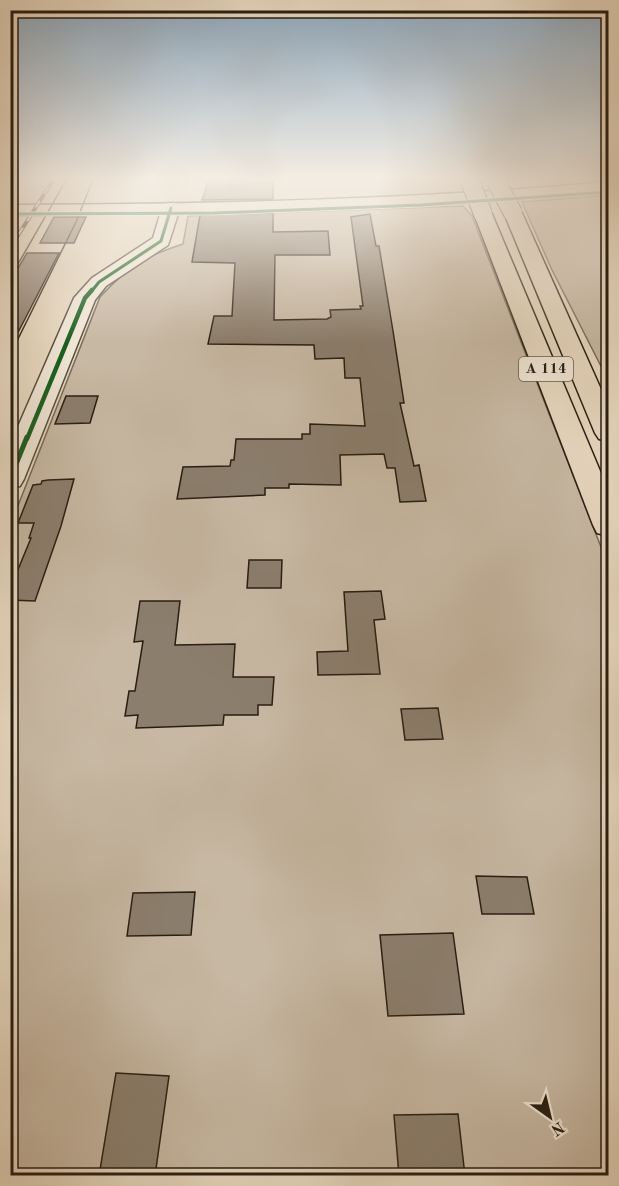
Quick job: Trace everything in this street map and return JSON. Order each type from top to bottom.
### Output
[{"type":"highway","name":"A 114","points":[[490,232],[609,525]]},
{"type":"highway","name":"A 114","points":[[521,232],[609,433]]},
{"type":"main road","points":[[10,479],[85,298],[99,282],[161,241],[164,232]]},
{"type":"shaded area","points":[[185,232],[478,232],[608,565],[608,1175],[11,1175],[10,526],[100,297],[137,264],[157,253],[183,244]]},
{"type":"shaded area","points":[[535,232],[608,232],[608,380]]},
{"type":"building","points":[[46,232],[79,232],[74,243],[40,243]]},
{"type":"building","points":[[197,232],[328,232],[330,255],[275,255],[274,320],[327,319],[331,317],[330,310],[361,309],[360,306],[363,306],[353,232],[373,232],[376,246],[379,246],[393,331],[404,403],[400,403],[414,466],[419,465],[426,501],[400,502],[395,468],[387,468],[384,454],[340,455],[341,485],[289,484],[289,488],[265,488],[265,495],[177,499],[183,467],[230,466],[231,460],[234,460],[236,439],[302,439],[302,434],[310,434],[310,424],[365,426],[360,378],[345,378],[344,358],[315,359],[314,345],[208,344],[214,316],[232,316],[235,263],[192,262]]},
{"type":"building","points":[[27,253],[59,253],[10,348],[10,282]]},
{"type":"building","points":[[66,396],[98,396],[90,423],[55,424]]},
{"type":"building","points":[[74,479],[61,526],[35,601],[10,600],[10,589],[31,538],[29,538],[34,523],[18,523],[33,485],[48,480]]},
{"type":"building","points":[[249,560],[282,560],[281,588],[247,588]]},
{"type":"building","points":[[381,591],[385,619],[374,620],[380,674],[318,675],[317,652],[348,651],[344,592]]},
{"type":"building","points":[[140,601],[180,601],[175,645],[235,644],[233,677],[274,677],[272,705],[258,705],[258,715],[224,715],[223,725],[136,728],[138,715],[125,716],[129,691],[135,691],[143,641],[134,642]]},
{"type":"building","points":[[438,708],[443,739],[405,740],[401,709]]},
{"type":"building","points":[[476,876],[527,877],[534,914],[482,914]]},
{"type":"building","points":[[195,892],[191,935],[127,936],[133,893]]},
{"type":"building","points":[[453,933],[464,1014],[388,1016],[380,935]]},
{"type":"building","points":[[116,1073],[169,1076],[155,1176],[99,1176]]},
{"type":"building","points":[[458,1114],[465,1176],[399,1176],[394,1115]]},
{"type":"tram line","points":[[10,278],[36,232]]},
{"type":"tram line","points":[[10,355],[71,232]]},
{"type":"railway","points":[[10,248],[20,232]]},
{"type":"cycle path","points":[[10,479],[85,298],[99,282],[161,241],[164,232]]}]
